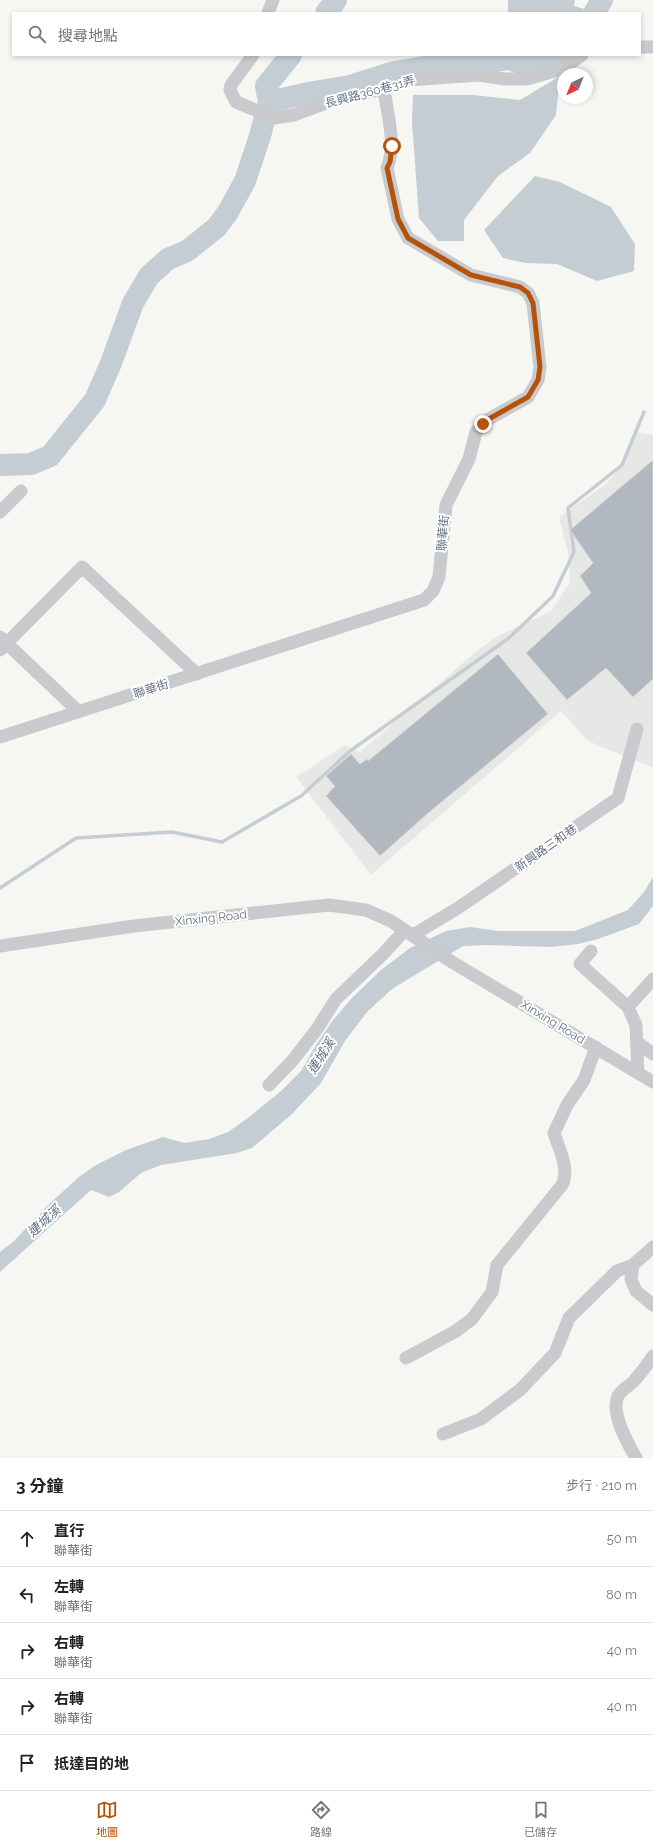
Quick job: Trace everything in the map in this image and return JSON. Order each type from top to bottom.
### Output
[{"type":"street","points":[[268,12],[273,0]]},
{"type":"street","points":[[641,47],[653,47]]},
{"type":"street","name":"長興路360巷31弄","points":[[252,56],[231,85],[230,90],[236,102],[274,118],[294,115],[337,99],[384,89],[409,80],[426,77],[479,75],[505,79],[527,79],[562,69],[581,56]]},
{"type":"street","name":"聯華街","points":[[0,737],[424,600],[433,591],[439,577],[446,506],[469,459],[476,432],[487,420],[528,397],[538,380],[540,367],[533,303],[528,293],[520,287],[471,275],[408,238],[398,219],[387,168],[390,162],[392,146],[384,89]]},
{"type":"street","points":[[0,512],[21,491]]},
{"type":"street","points":[[79,712],[2,643],[82,567],[197,674]]},
{"type":"street","name":"新興路三和巷","points":[[269,1085],[298,1054],[317,1029],[336,999],[383,954],[411,934],[458,908],[618,798],[637,729]]},
{"type":"street","name":"Xinxing Road","points":[[0,946],[134,926],[329,905],[366,910],[391,921],[452,962],[653,1082]]},
{"type":"street","points":[[591,951],[580,964],[628,1007],[636,1025],[638,1073]]},
{"type":"street","points":[[628,1007],[653,979]]},
{"type":"street","points":[[637,1042],[653,1054]]},
{"type":"street","points":[[406,1358],[456,1332],[472,1319],[492,1292],[497,1265],[562,1185],[566,1177],[566,1170],[554,1133],[567,1105],[584,1080],[596,1047]]},
{"type":"street","points":[[443,1434],[481,1419],[520,1390],[555,1353],[569,1318],[617,1271],[633,1265],[653,1247]]},
{"type":"street","points":[[633,1265],[631,1279],[636,1291],[653,1305]]},
{"type":"street","points":[[636,1458],[622,1429],[617,1414],[617,1400],[619,1395],[640,1374],[653,1356]]},
{"type":"shaded area","points":[[635,432],[653,435],[653,768],[588,741],[561,711],[371,875],[296,777],[345,745],[360,752],[479,649],[498,636],[551,611],[570,582],[568,552],[559,517],[606,484],[624,462]]},
{"type":"water","points":[[508,0],[575,0],[574,6],[584,9],[582,12],[508,12]]},
{"type":"water","points":[[557,78],[556,115],[530,153],[498,176],[464,220],[464,241],[438,241],[419,218],[412,122],[413,95],[474,95],[520,100]]},
{"type":"water","points":[[535,176],[560,182],[611,207],[635,244],[634,271],[597,281],[557,264],[525,263],[503,258],[484,230]]},
{"type":"water","name":"連城溪","points":[[653,877],[653,906],[639,924],[598,939],[578,944],[551,947],[487,945],[463,946],[392,989],[367,1012],[345,1041],[321,1083],[292,1114],[252,1148],[237,1153],[161,1165],[141,1173],[119,1192],[109,1197],[91,1190],[0,1272],[0,1252],[14,1241],[47,1206],[79,1177],[96,1165],[126,1150],[163,1137],[185,1143],[209,1139],[228,1132],[248,1118],[281,1091],[301,1071],[333,1020],[352,998],[381,970],[410,948],[446,931],[470,927],[498,931],[575,931],[628,910],[644,892]]},
{"type":"building","points":[[653,460],[653,679],[633,697],[606,668],[567,700],[526,653],[591,593],[580,576],[593,563],[570,530]]},
{"type":"building","points":[[498,654],[548,714],[427,814],[380,856],[326,796],[335,786],[326,776],[351,754],[360,764],[367,759],[368,761]]},
{"type":"waterway","points":[[327,12],[336,0]]},
{"type":"waterway","points":[[595,12],[602,0]]},
{"type":"waterway","points":[[269,102],[266,86],[290,56]]},
{"type":"waterway","points":[[0,465],[31,464],[50,456],[95,400],[111,363],[133,303],[149,276],[168,259],[187,251],[217,227],[228,212],[245,181],[260,136],[269,102],[308,93],[350,86],[394,72],[430,66],[469,64],[510,59],[529,67],[557,62],[564,56]]},
{"type":"waterway","points":[[0,888],[76,838],[172,832],[222,842],[301,796],[350,751],[509,638],[553,596],[574,552],[568,508],[622,465],[644,412]]},
{"type":"route","points":[[392,146],[390,162],[387,168],[398,219],[408,238],[471,275],[520,287],[528,293],[533,303],[540,367],[538,380],[528,397],[487,420],[483,424]]}]
